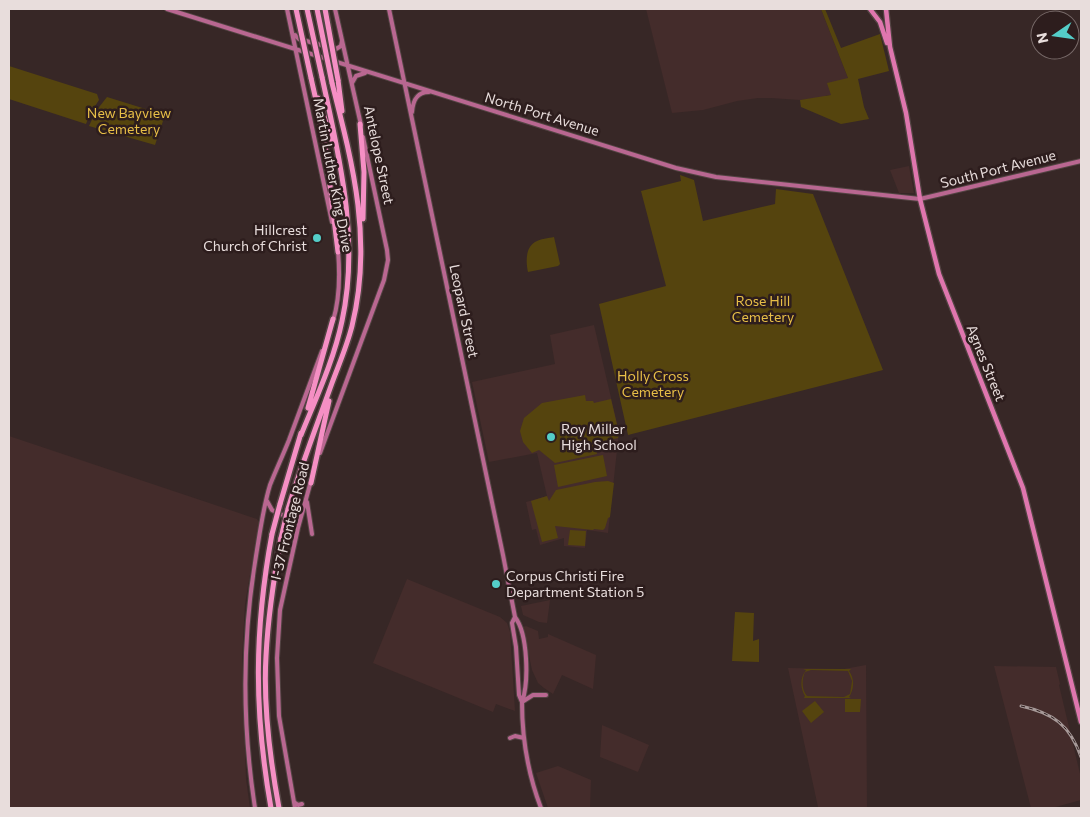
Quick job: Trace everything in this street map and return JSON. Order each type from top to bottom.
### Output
[{"type":"highway","points":[[296,9],[324,136],[338,252]]},
{"type":"highway","points":[[300,435],[336,345],[342,322],[348,290],[350,241],[348,214],[339,164],[307,9]]},
{"type":"highway","points":[[317,9],[335,81]]},
{"type":"highway","points":[[325,9],[335,81],[358,200],[362,250]]},
{"type":"highway","points":[[311,78],[339,164]]},
{"type":"highway","points":[[311,483],[328,403],[350,335],[356,308],[362,250],[364,172],[360,124]]},
{"type":"highway","points":[[270,808],[258,718],[259,640],[264,585],[272,534],[333,319]]},
{"type":"highway","points":[[279,806],[273,774],[268,724],[266,656],[270,603],[281,538],[298,475],[342,359]]},
{"type":"main road","name":"North Port Avenue","points":[[166,9],[692,172],[716,177],[920,199]]},
{"type":"main road","name":"Martin Luther King Drive","points":[[262,514],[270,485],[333,319],[339,283],[338,252],[287,9]]},
{"type":"main road","name":"Antelope Street","points":[[335,9],[387,250]]},
{"type":"main road","name":"Leopard Street","points":[[389,9],[504,555],[515,617],[519,623],[526,655],[522,702],[524,738],[531,777],[541,808]]},
{"type":"main road","points":[[870,9],[880,22],[890,47]]},
{"type":"main road","name":"Agnes Street","points":[[886,9],[890,47],[906,113],[920,199],[944,288],[1023,488],[1081,722]]},
{"type":"main road","points":[[292,28],[299,39],[333,49],[341,46],[342,40]]},
{"type":"main road","points":[[352,85],[356,76],[367,72]]},
{"type":"main road","points":[[413,126],[412,110],[416,96],[425,92],[437,93]]},
{"type":"main road","name":"South Port Avenue","points":[[920,199],[1081,161]]},
{"type":"main road","name":"I-37 Frontage Road","points":[[295,808],[279,716],[276,658],[280,610],[302,512],[324,439],[384,280],[388,260],[387,250]]},
{"type":"main road","points":[[267,499],[272,510],[289,517],[297,516],[302,512]]},
{"type":"main road","points":[[306,499],[312,534]]},
{"type":"main road","name":"I-37 Frontage Road","points":[[254,808],[250,780],[244,681],[251,584],[262,514]]},
{"type":"main road","name":"Leopard Street","points":[[515,617],[512,623],[516,648],[519,695],[522,702]]},
{"type":"main road","points":[[522,702],[533,695],[546,695]]},
{"type":"main road","points":[[510,738],[515,736],[524,738]]},
{"type":"main road","points":[[294,802],[298,805],[302,804]]},
{"type":"shaded area","points":[[646,9],[821,9],[848,78],[831,95],[824,97],[800,100],[758,98],[737,101],[703,110],[672,113]]},
{"type":"shaded area","points":[[909,166],[914,193],[899,193],[890,170]]},
{"type":"shaded area","name":"Roy Miller High School","points":[[594,325],[619,432],[608,533],[587,530],[585,548],[564,546],[564,538],[540,545],[536,529],[532,530],[526,502],[547,496],[537,453],[489,462],[472,382],[555,364],[550,335]]},
{"type":"shaded area","points":[[9,436],[257,519],[259,522],[245,604],[242,659],[246,779],[250,808],[9,808]]},
{"type":"shaded area","points":[[407,579],[500,617],[507,623],[510,632],[515,711],[496,704],[493,712],[373,663]]},
{"type":"shaded area","points":[[550,600],[547,623],[539,622],[523,615],[521,606]]},
{"type":"shaded area","points":[[526,626],[538,631],[539,639],[548,637],[548,634],[596,655],[593,689],[562,675],[553,694],[538,683],[532,670],[523,627]]},
{"type":"shaded area","points":[[866,665],[867,808],[821,808],[818,807],[788,668],[844,669]]},
{"type":"shaded area","points":[[994,666],[1056,667],[1081,778],[1081,800],[1052,808],[1031,808]]},
{"type":"shaded area","points":[[602,725],[649,745],[638,772],[600,757]]},
{"type":"shaded area","points":[[558,766],[591,780],[590,808],[548,808],[536,773]]},
{"type":"green space","points":[[821,9],[825,9],[841,48],[880,34],[889,71],[858,79],[864,107],[869,119],[841,124],[801,107],[800,100],[831,95],[827,83],[848,78]]},
{"type":"green space","points":[[9,66],[97,94],[99,100],[86,124],[9,99]]},
{"type":"green space","name":"New Bayview Cemetery","points":[[107,97],[165,115],[155,145],[89,126],[96,111]]},
{"type":"green space","name":"Rose Hill Cemetery","points":[[680,175],[694,180],[703,221],[775,204],[776,189],[813,194],[883,370],[628,435],[599,304],[666,286],[641,191],[681,181]]},
{"type":"green space","points":[[554,237],[560,264],[528,272],[527,256],[529,248],[539,240]]},
{"type":"green space","points":[[585,395],[586,401],[593,401],[594,403],[611,399],[619,433],[618,438],[595,443],[597,454],[555,463],[539,450],[532,453],[523,442],[520,431],[524,418],[542,403]]},
{"type":"green space","points":[[603,455],[607,476],[558,487],[554,465]]},
{"type":"green space","points":[[608,481],[614,483],[610,517],[603,530],[555,526],[558,538],[542,542],[531,501],[547,496],[549,501],[556,490]]},
{"type":"green space","points":[[570,530],[586,531],[585,546],[568,545]]},
{"type":"green space","points":[[735,612],[754,613],[753,641],[759,639],[759,662],[732,661]]},
{"type":"green space","points":[[803,669],[851,669],[849,671],[853,684],[852,691],[849,697],[851,698],[804,698],[801,683],[803,676],[806,670]],"holes":[[[811,670],[848,671],[852,681],[850,694],[844,697],[807,696],[805,693],[803,684],[805,672]]]},
{"type":"green space","points":[[845,699],[861,699],[860,712],[845,712]]},
{"type":"green space","points":[[815,701],[824,712],[811,723],[802,711]]},
{"type":"railway","points":[[1021,706],[1042,712],[1059,722],[1077,746],[1081,757]]},
{"type":"place","name":"Hillcrest Church of Christ","points":[[317,238]]},
{"type":"place","name":"Roy Miller High School","points":[[551,437]]},
{"type":"place","name":"Corpus Christi Fire Department Station 5","points":[[496,584]]},
{"type":"park label","name":"Holly Cross Cemetery","points":[[653,384]]}]
